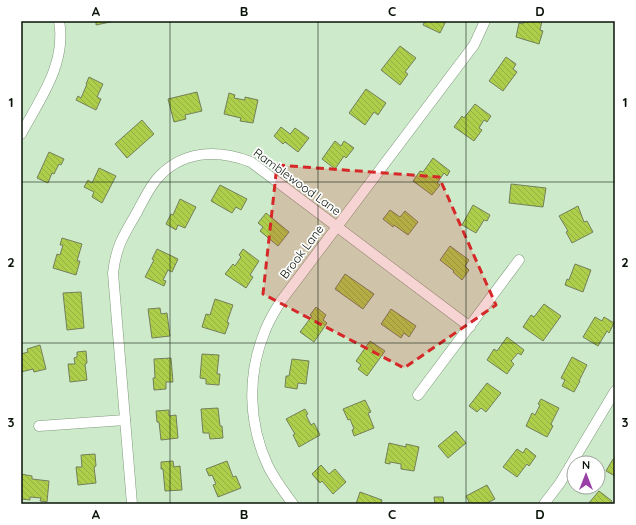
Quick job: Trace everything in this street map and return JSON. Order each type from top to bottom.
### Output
[{"type":"street","points":[[21,134],[52,76],[58,59],[60,46],[59,21]]},
{"type":"street","name":"Brook Lane","points":[[294,504],[279,485],[268,466],[254,424],[252,401],[253,374],[257,352],[269,320],[281,301],[474,45],[485,21]]},
{"type":"street","name":"Ramblewood Lane","points":[[132,504],[113,273],[115,258],[120,243],[151,186],[165,171],[174,165],[188,158],[204,154],[220,153],[236,156],[251,162],[470,327]]},
{"type":"street","points":[[418,396],[519,260]]},
{"type":"street","points":[[544,504],[560,483],[615,391]]},
{"type":"street","points":[[39,426],[125,420]]},
{"type":"highlighted area","points":[[277,165],[439,177],[496,305],[404,368],[263,294]]},
{"type":"building","points":[[96,21],[115,21],[96,25]]},
{"type":"building","points":[[425,21],[446,21],[440,33],[423,25]]},
{"type":"building","points":[[524,21],[542,21],[540,30],[543,31],[539,44],[516,37],[519,23],[523,24]]},
{"type":"building","points":[[400,46],[416,58],[405,72],[408,74],[400,85],[381,70]]},
{"type":"building","points":[[506,57],[516,64],[513,69],[517,72],[503,91],[489,81]]},
{"type":"building","points":[[89,77],[103,84],[97,97],[101,99],[96,110],[76,100],[78,96],[81,98]]},
{"type":"building","points":[[366,89],[386,103],[378,115],[374,112],[365,125],[349,113]]},
{"type":"building","points":[[197,92],[202,111],[185,115],[186,119],[174,122],[168,99]]},
{"type":"building","points":[[229,93],[235,95],[234,98],[245,100],[245,97],[258,100],[253,123],[240,121],[241,118],[224,114]]},
{"type":"building","points":[[475,104],[491,116],[487,122],[484,120],[479,128],[482,130],[474,141],[454,127],[462,116],[464,118]]},
{"type":"building","points":[[142,120],[154,134],[127,158],[115,144]]},
{"type":"building","points":[[281,127],[290,134],[295,128],[309,138],[298,152],[285,142],[283,144],[274,136]]},
{"type":"building","points":[[335,141],[341,146],[344,141],[354,148],[346,158],[344,156],[335,169],[322,159]]},
{"type":"building","points":[[49,152],[64,159],[61,165],[59,164],[54,174],[52,173],[48,183],[37,178]]},
{"type":"building","points":[[433,158],[450,171],[447,176],[444,173],[437,183],[440,185],[432,195],[413,181],[420,171],[423,172]]},
{"type":"building","points":[[99,168],[116,176],[102,203],[92,197],[94,192],[84,187],[88,180],[92,183]]},
{"type":"building","points":[[511,184],[546,188],[543,207],[509,203]]},
{"type":"building","points":[[220,185],[247,199],[241,210],[236,207],[232,213],[211,201]]},
{"type":"building","points":[[180,199],[196,207],[185,228],[178,225],[176,230],[166,224],[171,214],[173,215]]},
{"type":"building","points":[[473,205],[490,215],[487,221],[484,220],[476,233],[462,225]]},
{"type":"building","points":[[578,206],[584,222],[587,221],[593,232],[572,243],[566,232],[568,231],[559,216]]},
{"type":"building","points":[[390,210],[400,217],[405,211],[418,222],[408,235],[394,225],[393,227],[383,219]]},
{"type":"building","points":[[266,213],[289,232],[278,246],[260,231],[263,227],[258,223]]},
{"type":"building","points":[[62,238],[82,244],[77,261],[80,261],[76,275],[53,268],[57,254],[60,255],[63,245],[60,245]]},
{"type":"building","points":[[450,246],[469,260],[465,266],[469,270],[462,280],[453,272],[454,271],[440,260]]},
{"type":"building","points":[[157,249],[178,259],[172,272],[168,270],[163,280],[166,281],[164,286],[145,277],[154,260],[152,259]]},
{"type":"building","points":[[243,249],[259,261],[250,275],[253,277],[246,288],[225,274],[233,264],[235,266],[241,257],[239,255]]},
{"type":"building","points":[[575,264],[591,270],[583,292],[565,285],[567,279],[569,280]]},
{"type":"building","points":[[345,274],[374,294],[363,309],[335,289]]},
{"type":"building","points":[[81,292],[84,328],[67,330],[63,293]]},
{"type":"building","points":[[215,299],[233,305],[227,322],[229,323],[225,334],[202,327],[206,314],[210,315]]},
{"type":"building","points":[[544,304],[561,316],[543,341],[523,327],[531,315],[534,317]]},
{"type":"building","points":[[316,307],[326,315],[323,320],[327,323],[314,342],[300,332],[312,316],[310,315]]},
{"type":"building","points":[[160,308],[161,314],[167,313],[170,336],[152,338],[148,309]]},
{"type":"building","points":[[391,309],[416,326],[409,337],[404,333],[401,338],[381,324]]},
{"type":"building","points":[[595,317],[602,321],[604,317],[614,323],[609,333],[607,331],[598,346],[583,337]]},
{"type":"building","points":[[507,337],[524,350],[521,355],[518,353],[511,361],[514,364],[507,374],[487,360],[494,349],[497,351]]},
{"type":"building","points":[[370,341],[385,351],[367,376],[358,369],[361,365],[356,361]]},
{"type":"building","points":[[40,345],[46,369],[34,372],[33,369],[21,372],[21,354],[28,352],[27,349]]},
{"type":"building","points":[[86,351],[87,363],[85,364],[87,380],[70,382],[68,364],[75,364],[74,358],[77,357],[77,352]]},
{"type":"building","points":[[202,354],[219,355],[217,374],[220,374],[219,385],[206,384],[206,379],[200,378]]},
{"type":"building","points":[[572,357],[587,365],[574,392],[562,386],[565,380],[561,378]]},
{"type":"building","points":[[171,358],[173,382],[166,382],[166,389],[154,390],[154,359]]},
{"type":"building","points":[[292,359],[309,361],[306,384],[298,383],[297,389],[285,387],[286,376],[289,376]]},
{"type":"building","points":[[487,383],[501,393],[486,412],[481,408],[477,412],[469,406]]},
{"type":"building","points":[[541,399],[559,408],[551,424],[553,426],[547,437],[526,426],[532,413],[535,415]]},
{"type":"building","points":[[365,400],[371,412],[368,413],[374,428],[354,436],[352,430],[354,429],[350,419],[348,420],[343,409]]},
{"type":"building","points":[[218,408],[223,438],[210,439],[209,433],[203,433],[201,409]]},
{"type":"building","points":[[305,409],[311,425],[314,423],[320,435],[299,447],[293,435],[295,434],[286,419]]},
{"type":"building","points":[[169,410],[169,416],[176,415],[178,438],[161,440],[156,411]]},
{"type":"building","points":[[456,431],[466,443],[448,458],[438,446]]},
{"type":"building","points":[[389,443],[406,447],[406,444],[419,447],[414,471],[401,469],[401,464],[390,462],[390,464],[385,463]]},
{"type":"building","points":[[526,448],[536,456],[529,466],[527,464],[517,477],[503,467],[517,449],[523,453]]},
{"type":"building","points":[[95,454],[96,466],[94,467],[96,483],[78,485],[76,467],[82,467],[81,455]]},
{"type":"building","points":[[613,459],[615,461],[615,476],[606,471]]},
{"type":"building","points":[[173,461],[174,467],[180,466],[182,490],[165,491],[161,462]]},
{"type":"building","points":[[227,461],[233,477],[236,476],[241,488],[218,497],[213,485],[216,484],[212,475],[209,476],[206,469]]},
{"type":"building","points":[[321,465],[329,474],[335,469],[346,482],[333,494],[322,481],[320,483],[312,474]]},
{"type":"building","points":[[21,474],[32,476],[32,479],[49,481],[47,502],[40,501],[41,498],[30,497],[30,500],[21,499]]},
{"type":"building","points":[[487,485],[495,499],[485,504],[466,504],[469,502],[466,496]]},
{"type":"building","points":[[360,492],[382,500],[381,504],[356,504]]},
{"type":"building","points":[[596,495],[604,495],[612,501],[610,504],[588,504]]},
{"type":"building","points":[[434,497],[443,497],[444,504],[435,504]]}]
